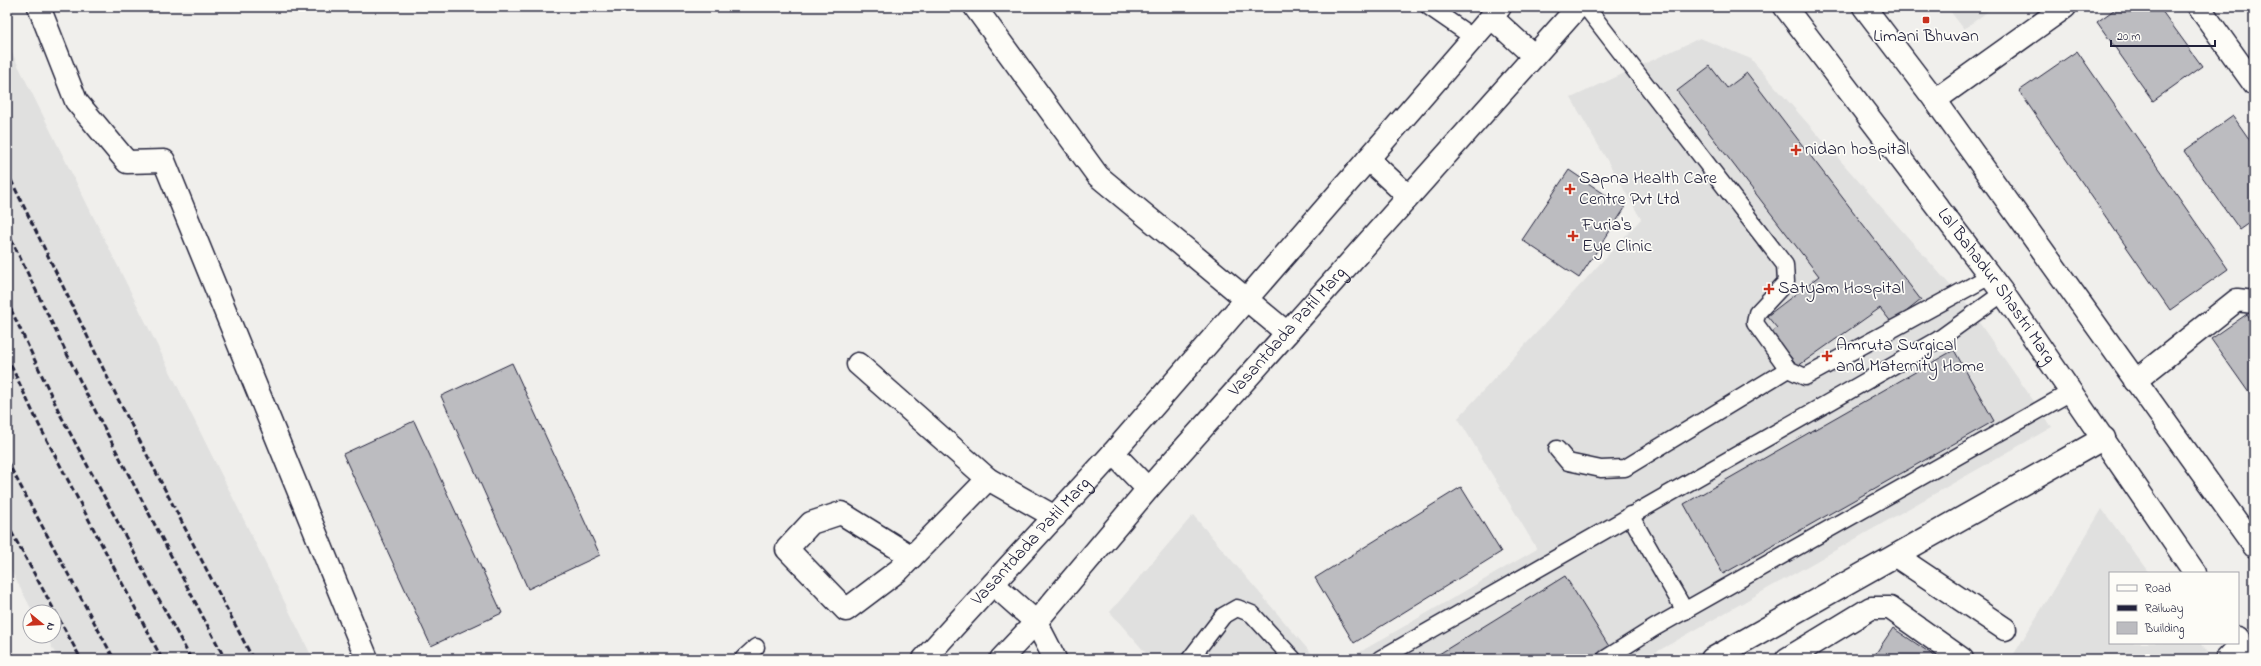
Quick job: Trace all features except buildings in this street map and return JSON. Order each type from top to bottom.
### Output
[{"type":"main road","points":[[39,7],[76,102],[127,162],[164,161],[367,659]]},
{"type":"main road","points":[[975,7],[1098,176],[1287,333]]},
{"type":"main road","name":"Vasantdada Patil Marg","points":[[1001,659],[1036,622],[1148,489],[1578,7]]},
{"type":"main road","points":[[1769,7],[1801,26]]},
{"type":"main road","name":"Lal Bahadur Shastri Marg","points":[[1785,7],[1801,26],[2003,293],[2104,438],[2193,572]]},
{"type":"main road","points":[[1864,7],[1935,100],[2254,546]]},
{"type":"main road","points":[[1935,100],[2065,7]]},
{"type":"main road","points":[[2199,7],[2254,84]]},
{"type":"main road","points":[[1496,12],[1534,56]]},
{"type":"main road","name":"Vasantdada Patil Marg","points":[[924,659],[1113,454],[1496,12]]},
{"type":"main road","points":[[1368,159],[1408,196]]},
{"type":"main road","points":[[2135,381],[2237,300],[2254,302]]},
{"type":"main road","points":[[858,364],[988,479],[1055,517]]},
{"type":"main road","points":[[1712,659],[2104,438]]},
{"type":"main road","points":[[1113,454],[1148,489]]},
{"type":"main road","points":[[912,556],[841,513],[810,523],[787,549],[846,610],[899,570],[988,479]]},
{"type":"main road","points":[[1896,556],[2005,629]]},
{"type":"main road","points":[[994,584],[1036,622],[1055,659]]},
{"type":"main road","points":[[1787,659],[1871,608],[1890,608],[1962,659]]},
{"type":"main road","points":[[2239,642],[2252,659]]},
{"type":"lane","points":[[1429,7],[1474,38]]},
{"type":"lane","points":[[1586,7],[1785,265],[1786,282],[1757,313],[1755,324],[1788,369],[1805,377],[1990,276]]},
{"type":"lane","points":[[1380,659],[1938,340],[2003,293]]},
{"type":"lane","points":[[1557,449],[1568,462],[1601,469],[1625,468],[1788,369]]},
{"type":"lane","points":[[1605,659],[1685,610],[2071,392]]},
{"type":"lane","points":[[1630,516],[1685,610]]},
{"type":"lane","points":[[1190,659],[1223,616],[1237,608],[1252,614],[1293,659]]},
{"type":"lane","points":[[2223,659],[2236,644]]},
{"type":"lane","points":[[743,659],[756,647]]},
{"type":"shaded area","name":"Limani Bhuvan","points":[[1947,7],[1994,7],[1964,29]]},
{"type":"shaded area","points":[[1700,38],[1751,59],[1964,301],[2052,427],[1644,659],[1348,659],[1537,549],[1458,418],[1641,219],[1571,98]]},
{"type":"shaded area","points":[[7,43],[313,659],[58,659],[50,644],[62,644],[62,604],[29,604],[7,563]]},
{"type":"shaded area","points":[[2102,509],[2148,572],[2109,572],[2109,644],[2201,644],[2212,659],[2011,659]]},
{"type":"shaded area","points":[[1193,515],[1316,659],[1151,659],[1110,612]]},
{"type":"railway","points":[[7,172],[120,403],[253,659]]},
{"type":"railway","points":[[7,231],[87,395],[225,659]]},
{"type":"railway","points":[[7,301],[61,416],[191,659]]},
{"type":"railway","points":[[7,357],[39,425],[162,659]]},
{"type":"railway","points":[[7,461],[114,659]]},
{"type":"railway","points":[[7,524],[81,659]]},
{"type":"place","name":"Limani Bhuvan","points":[[1926,20]]},
{"type":"place","name":"nidan hospital","points":[[1796,150]]},
{"type":"place","name":"Sapna Health Care Centre Pvt Ltd","points":[[1570,189]]},
{"type":"place","name":"Furia's Eye Clinic","points":[[1573,236]]},
{"type":"place","name":"Satyam Hospital","points":[[1769,289]]},
{"type":"place","name":"Amruta Surgical and Maternity Home","points":[[1827,356]]}]
